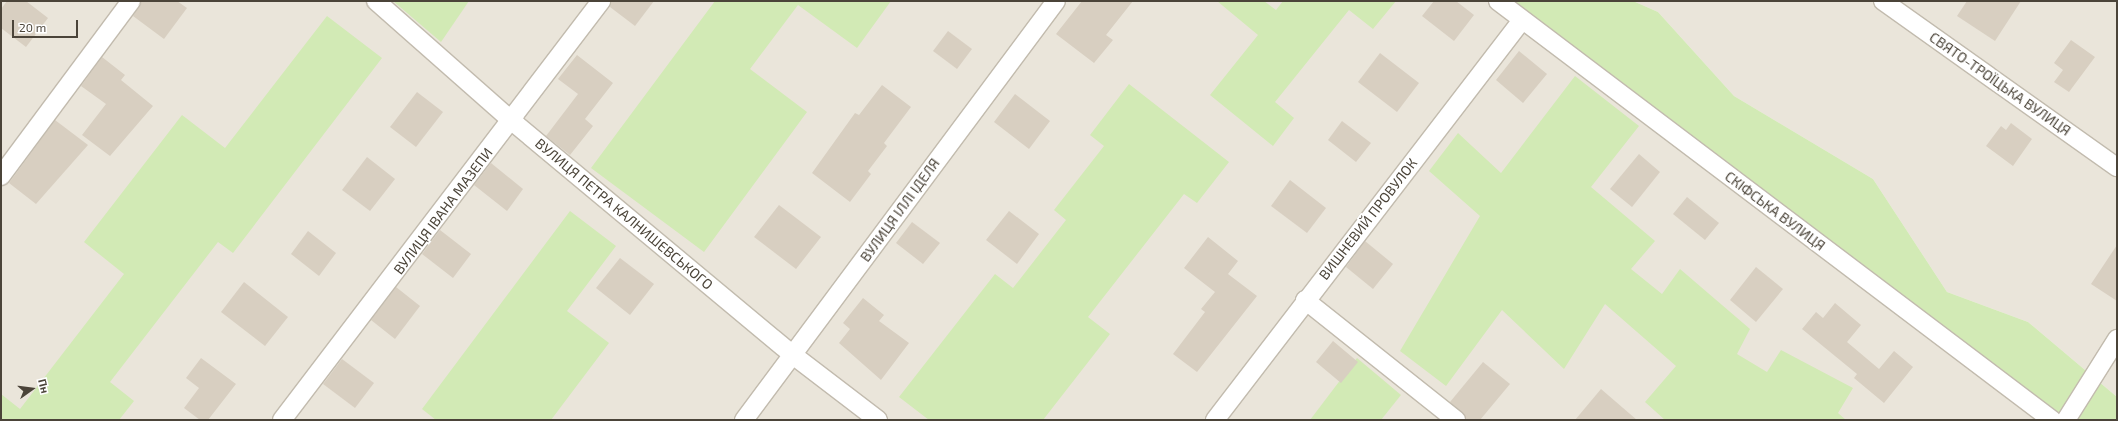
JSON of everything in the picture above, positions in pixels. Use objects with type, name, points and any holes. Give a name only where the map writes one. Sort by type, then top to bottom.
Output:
[{"type":"street","points":[[1,176],[131,1]]},
{"type":"street","name":"ВУЛИЦЯ ПЕТРА КАЛНИШЕВСЬКОГО","points":[[376,1],[512,121],[792,355],[878,420]]},
{"type":"street","name":"ВУЛИЦЯ ІВАНА МАЗЕПИ","points":[[282,420],[512,121],[601,1]]},
{"type":"street","name":"ВУЛИЦЯ ІЛЛІ ІДЕЛЯ","points":[[744,420],[1056,1]]},
{"type":"street","name":"СКІФСЬКА ВУЛИЦЯ","points":[[1498,1],[2052,420]]},
{"type":"street","name":"СВЯТО-ТРОЇЦЬКА ВУЛИЦЯ","points":[[1883,1],[2117,167]]},
{"type":"street","name":"ВИШНЕВИЙ ПРОВУЛОК","points":[[1215,420],[1305,300],[1522,20]]},
{"type":"street","points":[[1305,300],[1456,420]]},
{"type":"street","points":[[2066,420],[2117,339]]},
{"type":"shaded area","points":[[1,1],[1498,1],[2052,420],[1,420]]},
{"type":"shaded area","points":[[1633,1],[2117,1],[2117,397],[2028,322],[1947,292],[1873,179],[1734,96],[1658,12]]},
{"type":"green space","points":[[393,1],[469,1],[441,42]]},
{"type":"green space","points":[[715,1],[891,1],[857,48],[798,5],[750,69],[807,112],[704,252],[591,168]]},
{"type":"green space","points":[[1217,1],[1264,1],[1276,10],[1283,1],[1396,1],[1373,29],[1349,10],[1275,102],[1294,118],[1273,146],[1210,95],[1258,35]]},
{"type":"green space","points":[[1498,1],[1633,1],[1658,12],[1734,96],[1873,179],[1947,292],[2028,322],[2117,397],[2117,420],[2052,420]]},
{"type":"green space","points":[[327,16],[382,58],[233,253],[218,242],[110,382],[134,401],[119,420],[1,420],[1,394],[20,409],[124,274],[84,242],[182,115],[225,148]]},
{"type":"green space","points":[[1575,76],[1639,126],[1591,187],[1655,241],[1631,269],[1662,294],[1680,269],[1750,329],[1737,354],[1767,372],[1781,350],[1853,388],[1838,413],[1846,420],[1665,420],[1645,402],[1676,366],[1605,304],[1564,369],[1502,310],[1446,386],[1400,351],[1480,216],[1429,171],[1458,133],[1501,173]]},
{"type":"green space","points":[[1129,84],[1229,162],[1197,203],[1184,194],[1088,317],[1110,334],[1043,420],[929,420],[899,397],[995,274],[1013,288],[1066,220],[1054,210],[1104,146],[1090,135]]},
{"type":"green space","points":[[570,211],[616,246],[567,311],[609,343],[551,420],[436,420],[422,409]]},
{"type":"green space","points":[[1357,358],[1401,395],[1381,420],[1310,420]]},
{"type":"building","points":[[7,1],[26,1],[48,18],[26,47],[1,28],[1,9]]},
{"type":"building","points":[[141,1],[177,1],[187,8],[164,39],[133,16]]},
{"type":"building","points":[[611,1],[654,1],[635,26],[610,7]]},
{"type":"building","points":[[1082,1],[1133,1],[1106,35],[1113,40],[1094,63],[1056,34]]},
{"type":"building","points":[[1434,1],[1456,1],[1474,15],[1454,41],[1422,16]]},
{"type":"building","points":[[1967,1],[2021,1],[1995,41],[1957,16]]},
{"type":"building","points":[[948,31],[972,49],[957,69],[933,51]]},
{"type":"building","points":[[2071,40],[2095,57],[2069,92],[2054,82],[2063,70],[2054,63]]},
{"type":"building","points":[[1519,51],[1547,74],[1523,103],[1496,80]]},
{"type":"building","points":[[1380,53],[1419,83],[1397,112],[1358,82]]},
{"type":"building","points":[[577,55],[613,83],[585,119],[593,126],[570,155],[546,136],[578,94],[558,79]]},
{"type":"building","points":[[102,57],[125,75],[121,80],[153,106],[110,156],[82,135],[106,104],[81,86]]},
{"type":"building","points":[[882,85],[911,107],[884,143],[887,146],[868,171],[871,174],[850,202],[812,173],[855,113],[859,115]]},
{"type":"building","points":[[417,92],[443,112],[416,147],[390,127]]},
{"type":"building","points":[[1015,94],[1050,121],[1029,149],[994,122]]},
{"type":"building","points":[[55,120],[88,145],[36,204],[9,183]]},
{"type":"building","points":[[1342,121],[1371,143],[1356,162],[1328,140]]},
{"type":"building","points":[[2011,123],[2032,139],[2013,166],[1986,146],[2001,126],[2006,130]]},
{"type":"building","points":[[1639,154],[1660,172],[1632,207],[1610,189]]},
{"type":"building","points":[[367,157],[395,179],[370,211],[342,190]]},
{"type":"building","points":[[491,163],[523,189],[507,211],[474,185]]},
{"type":"building","points":[[1290,180],[1326,208],[1307,233],[1271,206]]},
{"type":"building","points":[[1687,197],[1719,223],[1705,240],[1673,214]]},
{"type":"building","points":[[779,205],[821,237],[796,269],[754,237]]},
{"type":"building","points":[[1009,211],[1039,234],[1017,264],[986,240]]},
{"type":"building","points":[[912,222],[940,243],[923,264],[896,243]]},
{"type":"building","points":[[440,230],[471,254],[453,278],[422,254]]},
{"type":"building","points":[[308,231],[336,253],[319,276],[291,254]]},
{"type":"building","points":[[1208,237],[1238,261],[1228,274],[1257,296],[1197,372],[1173,354],[1205,312],[1201,309],[1215,292],[1184,268]]},
{"type":"building","points":[[1365,241],[1393,264],[1373,289],[1346,267]]},
{"type":"building","points":[[2117,245],[2117,301],[2091,284]]},
{"type":"building","points":[[620,258],[654,284],[630,315],[596,288]]},
{"type":"building","points":[[1756,267],[1783,289],[1756,322],[1730,300]]},
{"type":"building","points":[[244,282],[288,317],[265,346],[221,312]]},
{"type":"building","points":[[396,287],[420,306],[395,339],[371,320]]},
{"type":"building","points":[[863,298],[884,315],[879,321],[909,343],[881,380],[839,343],[850,329],[843,323]]},
{"type":"building","points":[[1835,303],[1861,325],[1847,342],[1879,369],[1894,351],[1913,367],[1884,403],[1854,378],[1857,374],[1802,329],[1816,312],[1823,318]]},
{"type":"building","points":[[1333,341],[1358,362],[1341,383],[1316,362]]},
{"type":"building","points":[[201,358],[236,384],[208,420],[200,420],[184,408],[199,388],[186,378]]},
{"type":"building","points":[[342,359],[374,383],[355,408],[323,384]]},
{"type":"building","points":[[1483,362],[1510,384],[1480,420],[1466,420],[1450,402]]},
{"type":"building","points":[[1601,389],[1637,420],[1575,420]]}]
